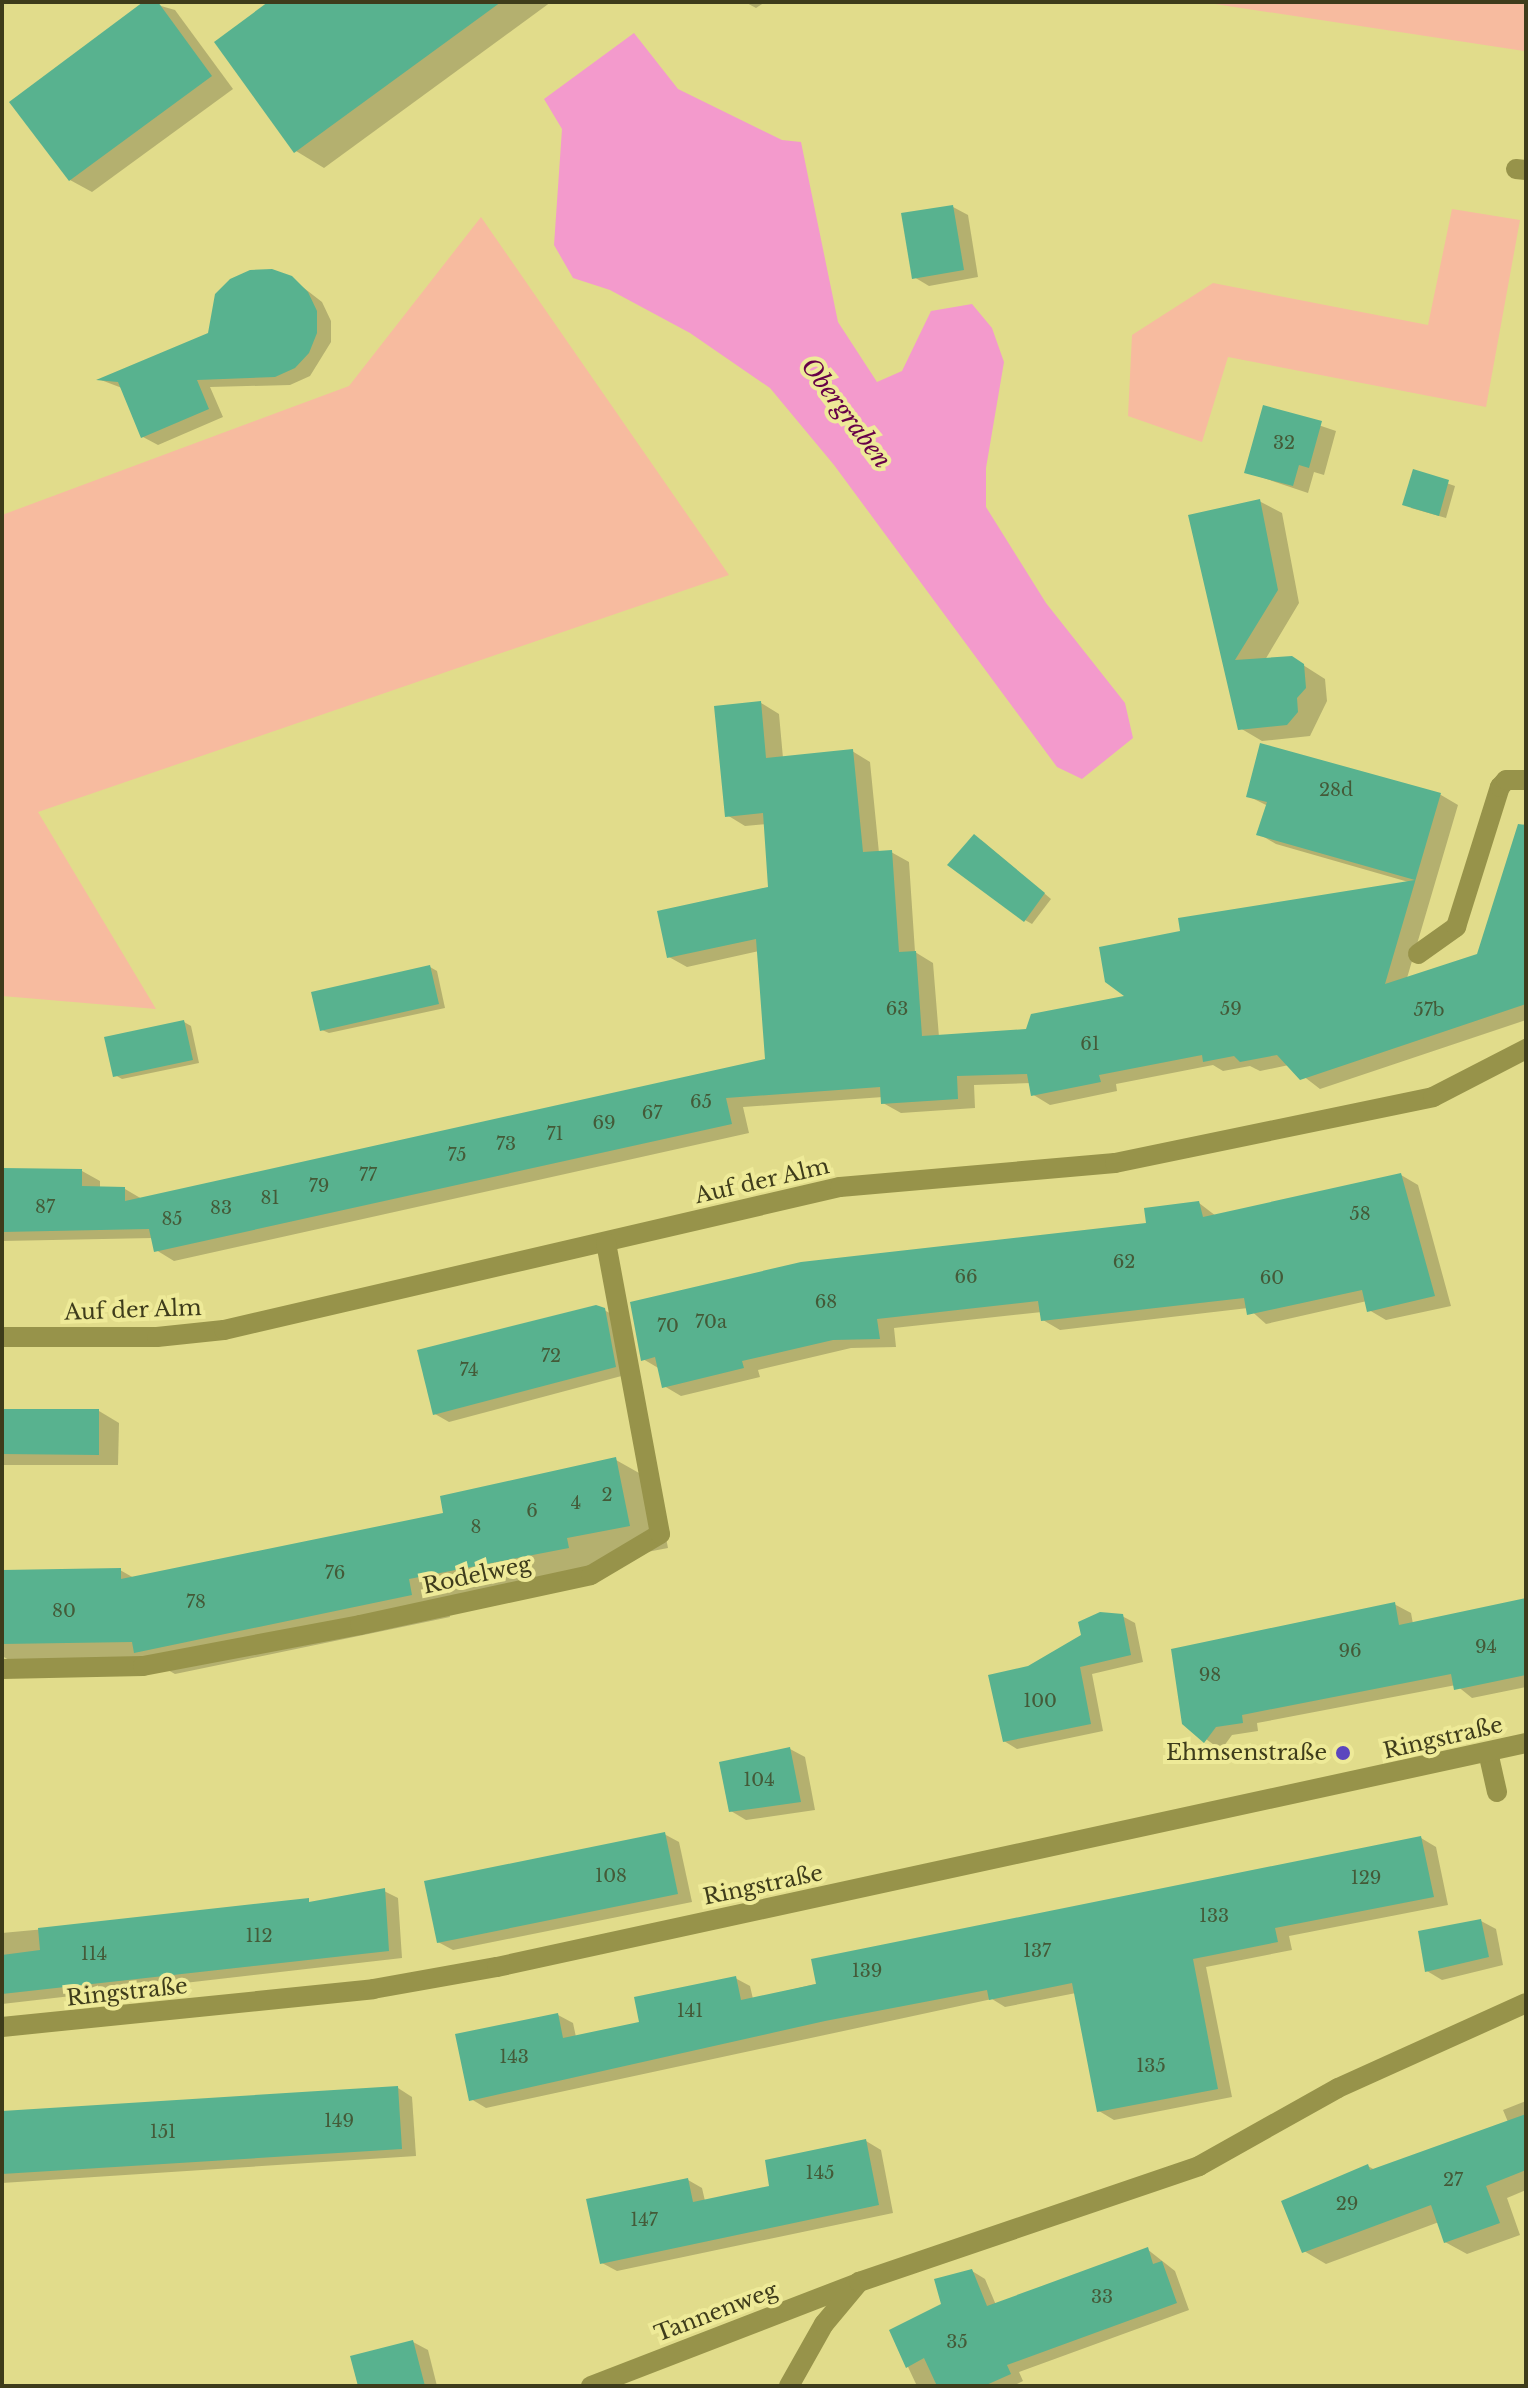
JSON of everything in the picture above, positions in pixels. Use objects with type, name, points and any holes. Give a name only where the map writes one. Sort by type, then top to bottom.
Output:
[{"type":"street","points":[[1418,954],[1456,927],[1500,787],[1506,780],[1526,780]]},
{"type":"street","name":"Auf der Alm","points":[[2,1337],[157,1337],[224,1330],[840,1187],[1115,1163],[1418,1100],[1508,1062],[1526,1049]]},
{"type":"street","name":"Rodelweg","points":[[2,1669],[143,1666],[360,1625],[591,1575],[660,1534],[606,1243]]},
{"type":"street","name":"Ringstraße","points":[[2,2027],[373,1989],[497,1967],[1526,1743]]},
{"type":"street","points":[[1488,1752],[1497,1792]]},
{"type":"street","points":[[789,2386],[824,2324],[859,2282],[1199,2166],[1338,2088],[1526,2003]]},
{"type":"street","name":"Tannenweg","points":[[591,2386],[859,2282]]},
{"type":"shaded area","points":[[1202,2],[1526,2],[1526,47],[1524,51]]},
{"type":"shaded area","points":[[1452,209],[1520,220],[1486,407],[1228,357],[1202,442],[1128,416],[1132,335],[1213,283],[1428,325]]},
{"type":"shaded area","points":[[481,217],[729,575],[38,812],[156,1009],[2,996],[2,515],[349,386]]},
{"type":"water","name":"Obergraben","points":[[634,33],[678,89],[782,140],[801,142],[838,322],[877,382],[902,371],[931,311],[972,304],[992,328],[1004,362],[986,468],[986,507],[1046,603],[1125,703],[1133,738],[1082,779],[1057,767],[834,465],[770,388],[690,333],[610,290],[573,278],[554,245],[562,129],[544,99]]},
{"type":"building","points":[[143,2],[158,2],[212,76],[69,181],[9,102]]},
{"type":"building","points":[[268,2],[501,2],[294,153],[214,42]]},
{"type":"building","points":[[953,205],[964,270],[912,279],[901,213]]},
{"type":"building","points":[[272,269],[292,276],[308,292],[317,311],[317,333],[309,353],[295,368],[275,377],[197,380],[209,409],[141,438],[118,382],[96,380],[208,333],[215,294],[230,279],[250,270]]},
{"type":"building","points":[[1263,405],[1322,421],[1309,468],[1299,465],[1293,486],[1244,473]]},
{"type":"building","points":[[1413,469],[1449,480],[1439,516],[1402,505]]},
{"type":"building","points":[[1260,499],[1278,590],[1235,660],[1292,656],[1304,664],[1306,688],[1297,698],[1298,712],[1287,725],[1238,730],[1188,515]]},
{"type":"building","points":[[761,701],[766,758],[853,749],[863,852],[892,850],[899,952],[916,951],[922,1036],[1026,1029],[1031,1014],[1124,996],[1105,982],[1099,947],[1180,931],[1178,918],[1415,880],[1256,835],[1267,802],[1246,797],[1260,743],[1441,793],[1385,984],[1477,954],[1518,824],[1526,825],[1526,1004],[1300,1080],[1277,1055],[1240,1062],[1234,1056],[1203,1062],[1202,1055],[1099,1075],[1101,1082],[1031,1096],[1027,1074],[957,1076],[958,1099],[881,1104],[880,1087],[726,1098],[732,1124],[154,1252],[149,1229],[2,1232],[2,1168],[82,1169],[82,1186],[125,1187],[125,1201],[765,1059],[756,939],[667,958],[657,911],[768,887],[763,813],[725,817],[714,706]]},
{"type":"building","points":[[974,834],[1045,893],[1024,922],[947,865]]},
{"type":"building","points":[[430,965],[439,1004],[320,1031],[311,992]]},
{"type":"building","points":[[184,1020],[193,1060],[113,1077],[104,1037]]},
{"type":"building","points":[[1401,1173],[1435,1296],[1367,1312],[1362,1290],[1247,1315],[1244,1298],[1041,1321],[1038,1301],[877,1319],[880,1339],[833,1340],[742,1361],[744,1368],[662,1388],[655,1357],[641,1361],[630,1302],[801,1262],[1146,1223],[1144,1208],[1199,1201],[1203,1217]]},
{"type":"building","points":[[596,1305],[605,1308],[616,1367],[433,1415],[417,1350]]},
{"type":"building","points":[[2,1409],[99,1409],[99,1455],[2,1454]]},
{"type":"building","points":[[616,1457],[630,1526],[567,1538],[569,1548],[409,1579],[412,1595],[134,1653],[132,1642],[2,1644],[2,1570],[121,1568],[121,1579],[443,1513],[440,1496]]},
{"type":"building","points":[[1526,1598],[1526,1675],[1454,1690],[1451,1674],[1242,1715],[1243,1723],[1216,1727],[1204,1743],[1182,1724],[1171,1649],[1395,1602],[1399,1625]]},
{"type":"building","points":[[1100,1612],[1123,1614],[1131,1655],[1080,1667],[1091,1724],[1003,1742],[988,1675],[1028,1666],[1081,1635],[1078,1622]]},
{"type":"building","points":[[790,1747],[801,1802],[729,1812],[719,1762]]},
{"type":"building","points":[[665,1832],[678,1894],[437,1943],[424,1881]]},
{"type":"building","points":[[1421,1836],[1434,1897],[1275,1928],[1278,1942],[1193,1959],[1218,2089],[1097,2112],[1072,1983],[989,2000],[987,1990],[825,2021],[469,2101],[455,2034],[558,2013],[563,2038],[639,2022],[634,1997],[736,1976],[741,2000],[816,1984],[811,1959]]},
{"type":"building","points":[[385,1888],[389,1951],[2,1994],[2,1955],[40,1950],[38,1928],[309,1898],[309,1902]]},
{"type":"building","points":[[1481,1919],[1489,1957],[1425,1972],[1418,1931]]},
{"type":"building","points":[[398,2086],[402,2149],[2,2174],[2,2111]]},
{"type":"building","points":[[1526,2114],[1526,2170],[1486,2186],[1500,2223],[1444,2243],[1431,2205],[1302,2253],[1281,2201],[1368,2164],[1370,2170]]},
{"type":"building","points":[[866,2139],[879,2205],[600,2264],[586,2199],[688,2178],[693,2202],[769,2186],[765,2160]]},
{"type":"building","points":[[1148,2247],[1153,2264],[1162,2261],[1177,2303],[1007,2365],[1011,2374],[984,2386],[937,2386],[924,2358],[906,2368],[889,2330],[941,2304],[934,2279],[972,2269],[987,2306]]},
{"type":"building","points":[[413,2340],[425,2386],[358,2386],[350,2356]]},
{"type":"place","name":"Ehmsenstraße","points":[[1343,1753]]}]
